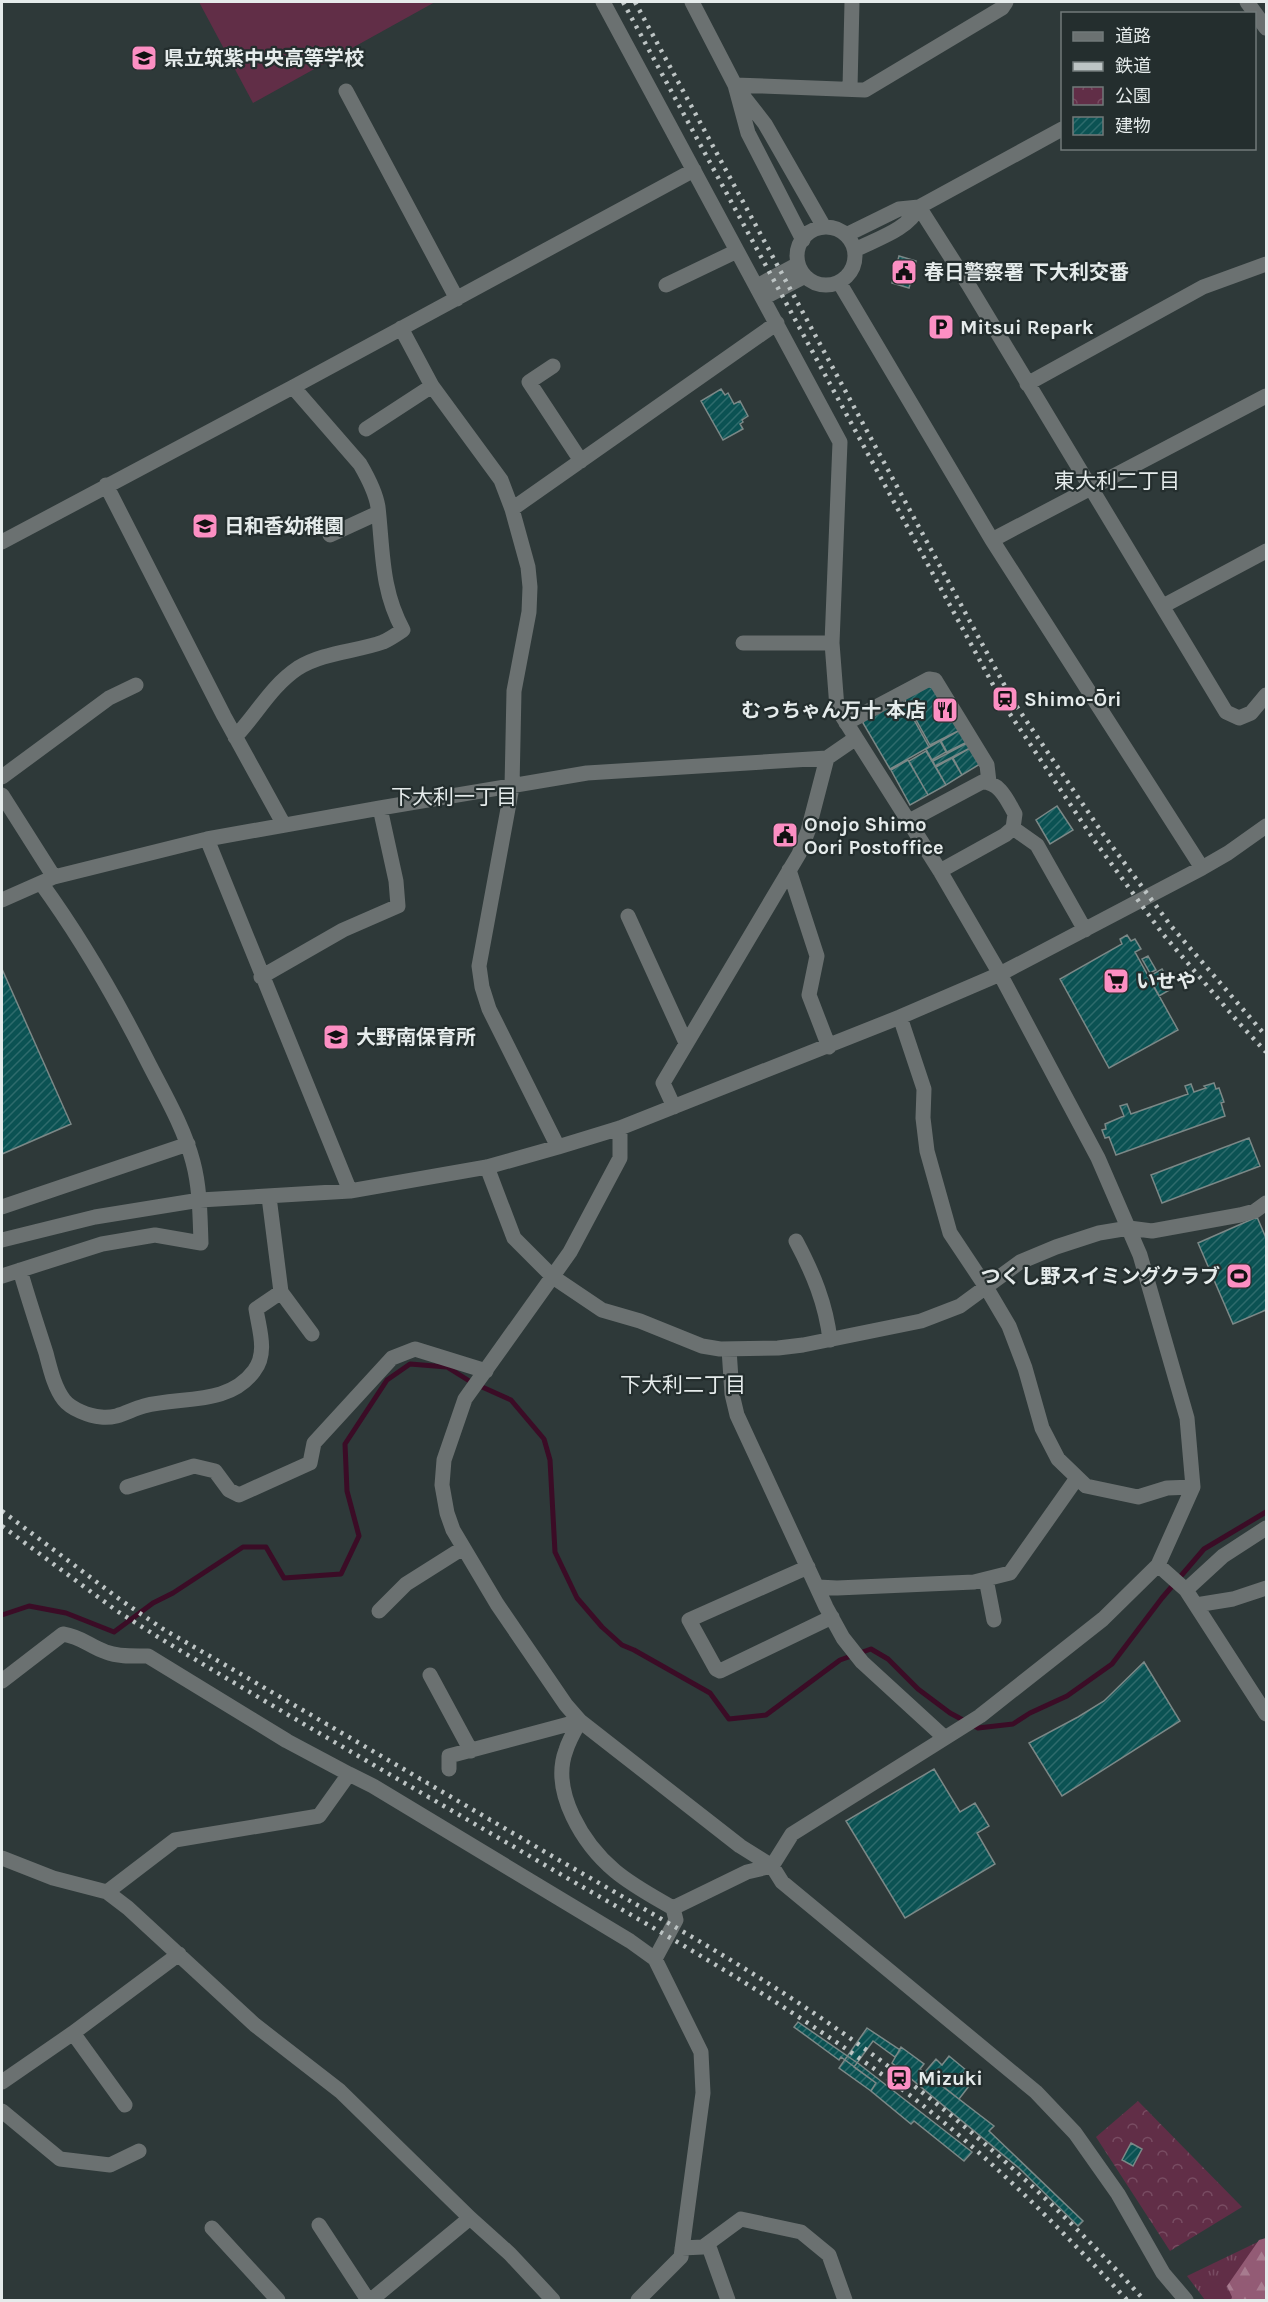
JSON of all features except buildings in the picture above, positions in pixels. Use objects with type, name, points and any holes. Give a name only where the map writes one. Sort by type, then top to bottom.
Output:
[{"type":"street","points":[[603,2],[840,442],[832,643],[837,708],[940,871],[1000,974],[1098,1158],[1140,1255],[1187,1418],[1193,1487],[1158,1565],[1103,1619],[980,1716],[792,1834],[772,1866],[747,1872],[696,1899],[673,1908]]},
{"type":"street","points":[[692,2],[735,85],[765,124],[824,227]]},
{"type":"street","points":[[850,88],[852,2]]},
{"type":"street","points":[[735,85],[865,90],[1002,8],[1006,2]]},
{"type":"street","points":[[735,85],[748,133],[803,240]]},
{"type":"street","points":[[346,91],[457,299]]},
{"type":"street","points":[[846,235],[899,209],[919,207],[1061,130]]},
{"type":"street","points":[[2,542],[694,170]]},
{"type":"street","points":[[855,250],[906,224],[919,207]]},
{"type":"street","points":[[919,207],[1226,712],[1239,718],[1246,716],[1266,695]]},
{"type":"street","points":[[824,227],[839,230],[846,235],[855,250],[855,259],[847,277],[839,282],[821,285],[802,270],[799,248],[808,233],[824,227]]},
{"type":"street","points":[[666,285],[736,251]]},
{"type":"street","points":[[1028,384],[1203,287],[1266,264]]},
{"type":"street","points":[[760,292],[802,270]]},
{"type":"street","points":[[839,282],[992,540],[1202,868]]},
{"type":"street","points":[[512,509],[777,323]]},
{"type":"street","points":[[401,328],[432,386],[501,480],[512,509],[528,567],[529,612],[514,691],[512,787],[479,966],[482,987],[489,1009],[558,1148]]},
{"type":"street","points":[[553,366],[529,382],[581,461]]},
{"type":"street","points":[[366,429],[432,386]]},
{"type":"street","points":[[235,737],[252,720],[275,686],[299,668],[320,658],[383,642],[403,630],[394,613],[385,582],[378,506],[360,464],[293,387]]},
{"type":"street","points":[[992,540],[1266,396]]},
{"type":"street","points":[[106,485],[235,737],[284,825]]},
{"type":"street","points":[[330,535],[378,513]]},
{"type":"street","points":[[1163,606],[1266,551]]},
{"type":"street","points":[[743,643],[832,643]]},
{"type":"street","points":[[846,723],[929,679],[935,680],[987,765],[989,782]]},
{"type":"street","points":[[2,777],[110,699],[136,685]]},
{"type":"street","points":[[2,900],[47,880],[207,839],[380,807],[587,773],[827,759],[856,738]]},
{"type":"street","points":[[674,1107],[663,1083],[789,870],[808,831],[827,759]]},
{"type":"street","points":[[909,821],[973,785],[989,782],[998,788],[1015,814],[1013,828],[1005,835],[940,871]]},
{"type":"street","points":[[2,795],[132,1030],[188,1144],[200,1200],[201,1243],[155,1235],[102,1244],[2,1276]]},
{"type":"street","points":[[261,977],[344,930],[398,906],[396,881],[380,807]]},
{"type":"street","points":[[2,1240],[95,1217],[200,1200],[350,1191],[487,1167],[620,1128],[829,1047],[1000,974],[1228,854],[1266,826]]},
{"type":"street","points":[[1013,828],[1037,845],[1085,930]]},
{"type":"street","points":[[207,839],[261,977],[350,1191]]},
{"type":"street","points":[[789,870],[817,956],[809,995],[829,1047]]},
{"type":"street","points":[[628,916],[686,1043]]},
{"type":"street","points":[[900,1017],[924,1089],[923,1118],[927,1151],[951,1233],[1009,1326],[1025,1368],[1042,1428],[1058,1459],[1086,1486],[1138,1497],[1167,1488],[1193,1487]]},
{"type":"street","points":[[620,1128],[620,1158],[570,1252],[465,1399],[444,1460],[442,1485],[453,1530],[497,1604],[566,1705],[580,1721],[740,1846],[772,1866],[782,1882],[1036,2092],[1075,2133],[1118,2194],[1163,2273],[1186,2301]]},
{"type":"street","points":[[2,1207],[188,1144]]},
{"type":"street","points":[[487,1167],[514,1238],[553,1277],[602,1310],[640,1321],[702,1346],[729,1349],[778,1348],[921,1321],[960,1306],[1020,1262],[1056,1247],[1099,1233],[1129,1228],[1152,1231],[1240,1215],[1255,1211],[1266,1203]]},
{"type":"street","points":[[268,1197],[281,1292],[312,1334]]},
{"type":"street","points":[[796,1241],[813,1273],[820,1293],[828,1320],[830,1340]]},
{"type":"street","points":[[20,1270],[53,1377],[64,1400],[82,1412],[101,1417],[124,1415],[143,1406],[221,1395],[243,1382],[255,1371],[261,1359],[262,1349],[256,1309],[281,1292]]},
{"type":"street","points":[[127,1487],[194,1466],[215,1471],[229,1490],[239,1495],[310,1464],[314,1443],[392,1358],[416,1349],[486,1371]]},
{"type":"street","points":[[729,1349],[732,1394],[737,1415],[843,1638],[862,1662],[948,1735]]},
{"type":"street","points":[[818,1587],[974,1582],[1010,1573],[1077,1478]]},
{"type":"street","points":[[1186,1590],[1223,1556],[1266,1528]]},
{"type":"street","points":[[379,1611],[406,1584],[463,1548]]},
{"type":"street","points":[[1158,1565],[1186,1590],[1266,1714]]},
{"type":"street","points":[[808,1567],[689,1620],[716,1669],[720,1671],[832,1617]]},
{"type":"street","points":[[986,1579],[994,1620]]},
{"type":"street","points":[[1196,1605],[1233,1599],[1266,1588]]},
{"type":"street","points":[[2,1681],[63,1634],[77,1636],[108,1653],[122,1656],[148,1656],[287,1741],[373,1786],[609,1928],[655,1959],[701,2052],[703,2093],[681,2257],[638,2301]]},
{"type":"street","points":[[430,1675],[471,1751]]},
{"type":"street","points":[[449,1769],[449,1756],[580,1721]]},
{"type":"street","points":[[580,1721],[565,1751],[564,1790],[578,1825],[599,1856],[614,1870],[673,1908],[676,1920],[655,1959]]},
{"type":"street","points":[[107,1892],[176,1840],[319,1816],[349,1774]]},
{"type":"street","points":[[2,1858],[53,1878],[107,1892],[179,1954],[255,2025],[339,2091],[510,2254],[553,2301]]},
{"type":"street","points":[[2,2082],[73,2033],[179,1954]]},
{"type":"street","points":[[73,2033],[125,2105]]},
{"type":"street","points":[[2,2111],[60,2160],[110,2165],[139,2151]]},
{"type":"street","points":[[319,2225],[370,2301],[470,2218]]},
{"type":"street","points":[[682,2248],[703,2247],[741,2219],[801,2232],[829,2255],[845,2301]]},
{"type":"street","points":[[212,2228],[272,2298]]},
{"type":"street","points":[[708,2244],[728,2301]]},
{"type":"green space","points":[[199,2],[435,2],[253,103]]},
{"type":"green space","points":[[1138,2101],[1242,2207],[1170,2251],[1096,2137]]},
{"type":"green space","points":[[1266,2238],[1266,2300],[1205,2300],[1187,2276]]},
{"type":"green space","points":[[1266,2238],[1266,2300],[1231,2300],[1227,2286],[1259,2240]]},
{"type":"waterway","points":[[2,1615],[29,1606],[66,1613],[114,1632],[153,1603],[173,1593],[243,1547],[266,1547],[284,1578],[341,1574],[359,1536],[347,1491],[345,1444],[387,1380],[410,1364],[447,1367],[471,1382],[511,1400],[544,1439],[550,1460],[555,1552],[577,1598],[602,1627],[622,1645],[710,1693],[729,1719],[766,1715],[840,1660],[871,1649],[888,1659],[918,1689],[950,1713],[978,1728],[1013,1724],[1030,1713],[1067,1696],[1112,1664],[1162,1598],[1204,1549],[1266,1512]]},
{"type":"railway","points":[[623,2],[1004,705],[1094,840],[1162,933],[1266,1052]]},
{"type":"railway","points":[[635,2],[1013,701],[1103,834],[1171,926],[1266,1036]]},
{"type":"railway","points":[[2,1511],[163,1629],[705,1945],[818,2016],[932,2100],[1006,2163],[1077,2229],[1144,2300]]},
{"type":"railway","points":[[2,1526],[117,1611],[158,1637],[696,1953],[822,2032],[903,2090],[963,2138],[1047,2217],[1127,2300]]},
{"type":"place","name":"県立筑紫中央高等学校","points":[[144,58]]},
{"type":"place","name":"春日警察署 下大利交番","points":[[904,272]]},
{"type":"place","name":"Mitsui Repark","points":[[941,327]]},
{"type":"place","name":"日和香幼稚園","points":[[205,526]]},
{"type":"place","name":"Shimo-Ōri","points":[[1005,699]]},
{"type":"place","name":"むっちゃん万十 本店","points":[[945,710]]},
{"type":"place","name":"Onojo Shimo Oori Postoffice","points":[[785,835]]},
{"type":"place","name":"いせや","points":[[1116,981]]},
{"type":"place","name":"大野南保育所","points":[[336,1037]]},
{"type":"place","name":"つくし野スイミングクラブ","points":[[1239,1276]]},
{"type":"place","name":"Mizuki","points":[[899,2078]]},
{"type":"district","name":"東大利二丁目","points":[[1117,481]]},
{"type":"district","name":"下大利一丁目","points":[[454,797]]},
{"type":"district","name":"下大利二丁目","points":[[683,1385]]}]
